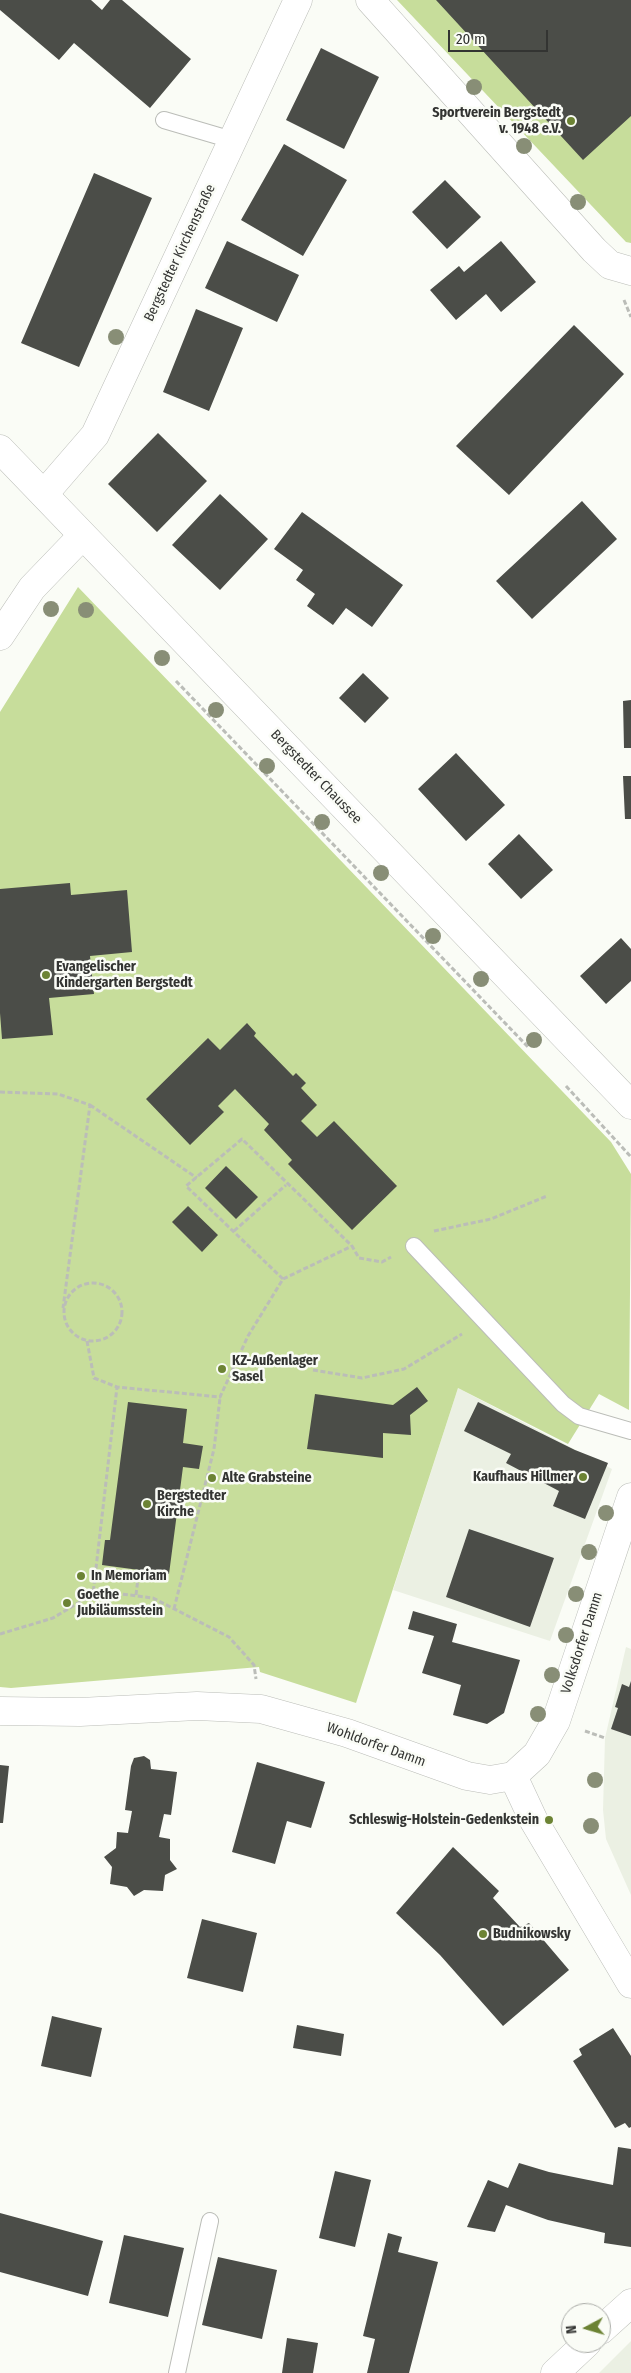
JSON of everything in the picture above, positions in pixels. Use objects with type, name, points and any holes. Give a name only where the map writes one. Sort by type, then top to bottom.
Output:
[{"type":"street","name":"Bergstedter Kirchenstraße","points":[[44,494],[95,435],[298,0]]},
{"type":"street","points":[[370,0],[594,250],[610,265],[631,272]]},
{"type":"street","name":"Bergstedter Chaussee","points":[[0,449],[629,1101]]},
{"type":"street","points":[[0,636],[32,588],[82,536]]},
{"type":"street","name":"Volksdorfer Damm","points":[[512,1776],[537,1754],[556,1721],[631,1497]]},
{"type":"street","name":"Wohldorfer Damm","points":[[0,1711],[80,1712],[197,1706],[261,1709],[346,1733],[467,1776],[490,1780],[512,1776]]},
{"type":"street","points":[[512,1776],[534,1821],[631,1984]]},
{"type":"street","points":[[611,2321],[631,2303]]},
{"type":"street","points":[[555,2373],[576,2353]]},
{"type":"lane","points":[[164,120],[232,140]]},
{"type":"lane","points":[[414,1246],[563,1404],[578,1416],[631,1431]]},
{"type":"lane","points":[[177,2373],[210,2221]]},
{"type":"path","points":[[0,1092],[58,1094],[90,1105],[197,1178]]},
{"type":"path","points":[[63,1308],[67,1296],[78,1286],[99,1282],[112,1289],[119,1297],[122,1312],[115,1333],[105,1339],[87,1341],[73,1334],[65,1324],[63,1308],[90,1105]]},
{"type":"path","points":[[283,1279],[186,1186],[242,1139],[286,1184],[352,1246],[360,1258],[382,1262],[414,1246],[430,1232],[491,1219],[547,1196]]},
{"type":"path","points":[[234,1231],[286,1184]]},
{"type":"path","points":[[174,1609],[214,1449],[220,1397],[248,1336],[283,1279],[352,1246]]},
{"type":"path","points":[[313,1370],[362,1378],[404,1369],[464,1333],[495,1333]]},
{"type":"path","points":[[87,1341],[94,1378],[117,1387],[220,1397]]},
{"type":"path","points":[[93,1594],[117,1387]]},
{"type":"path","points":[[136,1595],[139,1570]]},
{"type":"path","points":[[0,1634],[54,1618],[93,1594],[136,1595],[154,1598],[229,1637],[254,1665]]},
{"type":"shaded area","points":[[458,1388],[612,1469],[550,1641],[393,1590]]},
{"type":"shaded area","points":[[626,1647],[631,1649],[631,1895],[606,1839],[603,1810],[605,1738]]},
{"type":"shaded area","points":[[631,2341],[631,2373],[599,2373]]},
{"type":"green space","name":"Sportverein Bergstedt v. 1948 e.V.","points":[[397,0],[631,0],[631,243],[626,242]]},
{"type":"green space","points":[[78,587],[611,1142],[631,1174],[629,1410],[599,1394],[568,1444],[458,1388],[356,1703],[260,1672],[259,1667],[11,1688],[0,1687],[0,712]]},
{"type":"building","points":[[0,0],[91,0],[102,10],[110,0],[122,0],[191,59],[150,108],[74,43],[59,60],[0,10]]},
{"type":"building","name":"Sportverein Bergstedt v. 1948 e.V.","points":[[436,0],[631,0],[631,116],[583,160]]},
{"type":"building","points":[[321,48],[379,77],[344,149],[286,120]]},
{"type":"building","points":[[284,144],[347,180],[303,256],[241,220]]},
{"type":"building","points":[[94,173],[152,198],[79,367],[21,343]]},
{"type":"building","points":[[445,180],[481,217],[447,249],[412,212]]},
{"type":"building","points":[[227,241],[299,275],[277,322],[205,288]]},
{"type":"building","points":[[501,241],[536,282],[501,312],[486,294],[456,320],[430,290],[459,266],[464,272]]},
{"type":"building","points":[[196,309],[243,328],[209,411],[163,392]]},
{"type":"building","points":[[574,325],[624,374],[509,495],[456,446]]},
{"type":"building","points":[[158,433],[207,481],[157,532],[108,484]]},
{"type":"building","points":[[220,494],[268,539],[220,590],[172,545]]},
{"type":"building","points":[[582,501],[617,539],[532,619],[496,581]]},
{"type":"building","points":[[302,512],[403,585],[372,627],[346,608],[333,625],[307,606],[315,594],[296,580],[303,570],[274,549]]},
{"type":"building","points":[[363,673],[389,698],[365,723],[339,698]]},
{"type":"building","points":[[631,700],[631,748],[624,748],[623,701]]},
{"type":"building","points":[[456,753],[505,805],[466,841],[418,789]]},
{"type":"building","points":[[623,776],[631,776],[631,819],[625,819]]},
{"type":"building","points":[[519,834],[553,870],[521,899],[488,864]]},
{"type":"building","name":"Evangelischer Kindergarten Bergstedt","points":[[70,883],[71,895],[127,890],[132,952],[90,956],[94,994],[49,998],[53,1035],[2,1039],[0,1013],[0,889]]},
{"type":"building","points":[[621,938],[631,949],[631,981],[606,1004],[580,976]]},
{"type":"building","points":[[247,1023],[256,1033],[254,1036],[293,1076],[296,1073],[306,1083],[301,1088],[317,1105],[301,1121],[317,1137],[334,1121],[397,1186],[352,1230],[288,1164],[292,1160],[264,1130],[269,1124],[235,1089],[218,1106],[224,1112],[190,1145],[146,1099],[208,1038],[220,1050]]},
{"type":"building","points":[[226,1166],[258,1197],[236,1219],[205,1188]]},
{"type":"building","points":[[188,1206],[218,1235],[202,1252],[172,1222]]},
{"type":"building","points":[[417,1387],[428,1401],[410,1415],[411,1435],[383,1433],[383,1458],[307,1449],[315,1394],[393,1405]]},
{"type":"building","name":"Bergstedter Kirche","points":[[128,1402],[187,1409],[183,1443],[203,1446],[199,1469],[183,1467],[169,1574],[102,1565],[105,1540],[110,1540]]},
{"type":"building","points":[[478,1402],[575,1450],[608,1463],[585,1519],[553,1506],[559,1491],[506,1463],[511,1454],[464,1431]]},
{"type":"building","points":[[469,1529],[554,1558],[530,1627],[446,1597]]},
{"type":"building","points":[[413,1611],[457,1624],[452,1642],[520,1660],[504,1713],[487,1724],[453,1715],[461,1685],[422,1673],[434,1636],[408,1629]]},
{"type":"building","points":[[631,1681],[631,1736],[611,1729],[618,1708],[615,1707],[622,1684],[629,1687]]},
{"type":"building","points":[[144,1756],[150,1760],[151,1769],[177,1772],[171,1815],[164,1814],[159,1837],[170,1839],[170,1860],[177,1869],[165,1875],[163,1891],[144,1890],[134,1896],[127,1887],[110,1884],[112,1867],[104,1857],[116,1848],[117,1832],[128,1833],[132,1811],[125,1810],[131,1766],[134,1758]]},
{"type":"building","points":[[257,1762],[325,1782],[311,1828],[287,1821],[275,1864],[232,1852]]},
{"type":"building","points":[[0,1765],[9,1766],[3,1823],[0,1823]]},
{"type":"building","points":[[453,1847],[499,1891],[493,1898],[520,1927],[529,1923],[569,1970],[503,2026],[440,1955],[396,1913]]},
{"type":"building","points":[[202,1919],[257,1933],[243,1992],[187,1978]]},
{"type":"building","points":[[52,2016],[102,2028],[91,2077],[41,2066]]},
{"type":"building","points":[[297,2025],[344,2034],[341,2056],[293,2048]]},
{"type":"building","points":[[613,2028],[631,2056],[631,2127],[629,2128],[625,2123],[615,2128],[573,2061],[582,2055],[579,2049]]},
{"type":"building","points":[[618,2147],[631,2149],[631,2247],[604,2243],[605,2233],[548,2220],[506,2205],[495,2232],[467,2227],[488,2180],[508,2188],[519,2163],[549,2172],[613,2185]]},
{"type":"building","points":[[335,2171],[371,2180],[355,2247],[319,2238]]},
{"type":"building","points":[[0,2213],[103,2241],[88,2296],[0,2272]]},
{"type":"building","points":[[388,2233],[402,2237],[398,2252],[438,2262],[409,2373],[367,2373],[375,2339],[363,2336]]},
{"type":"building","points":[[124,2235],[184,2248],[168,2317],[109,2303]]},
{"type":"building","points":[[218,2257],[277,2270],[262,2339],[202,2325]]},
{"type":"building","points":[[287,2338],[318,2343],[313,2373],[282,2373]]},
{"type":"place","name":"Sportverein Bergstedt v. 1948 e.V.","points":[[571,121]]},
{"type":"place","name":"Evangelischer Kindergarten Bergstedt","points":[[46,975]]},
{"type":"place","name":"KZ-Außenlager Sasel","points":[[222,1369]]},
{"type":"place","name":"Kaufhaus Hillmer","points":[[583,1477]]},
{"type":"place","name":"Alte Grabsteine","points":[[212,1478]]},
{"type":"place","name":"Bergstedter Kirche","points":[[147,1504]]},
{"type":"place","name":"In Memoriam","points":[[81,1576]]},
{"type":"place","name":"Goethe Jubiläumsstein","points":[[67,1603]]},
{"type":"place","name":"Schleswig-Holstein-Gedenkstein","points":[[549,1820]]},
{"type":"place","name":"Budnikowsky","points":[[483,1934]]}]
